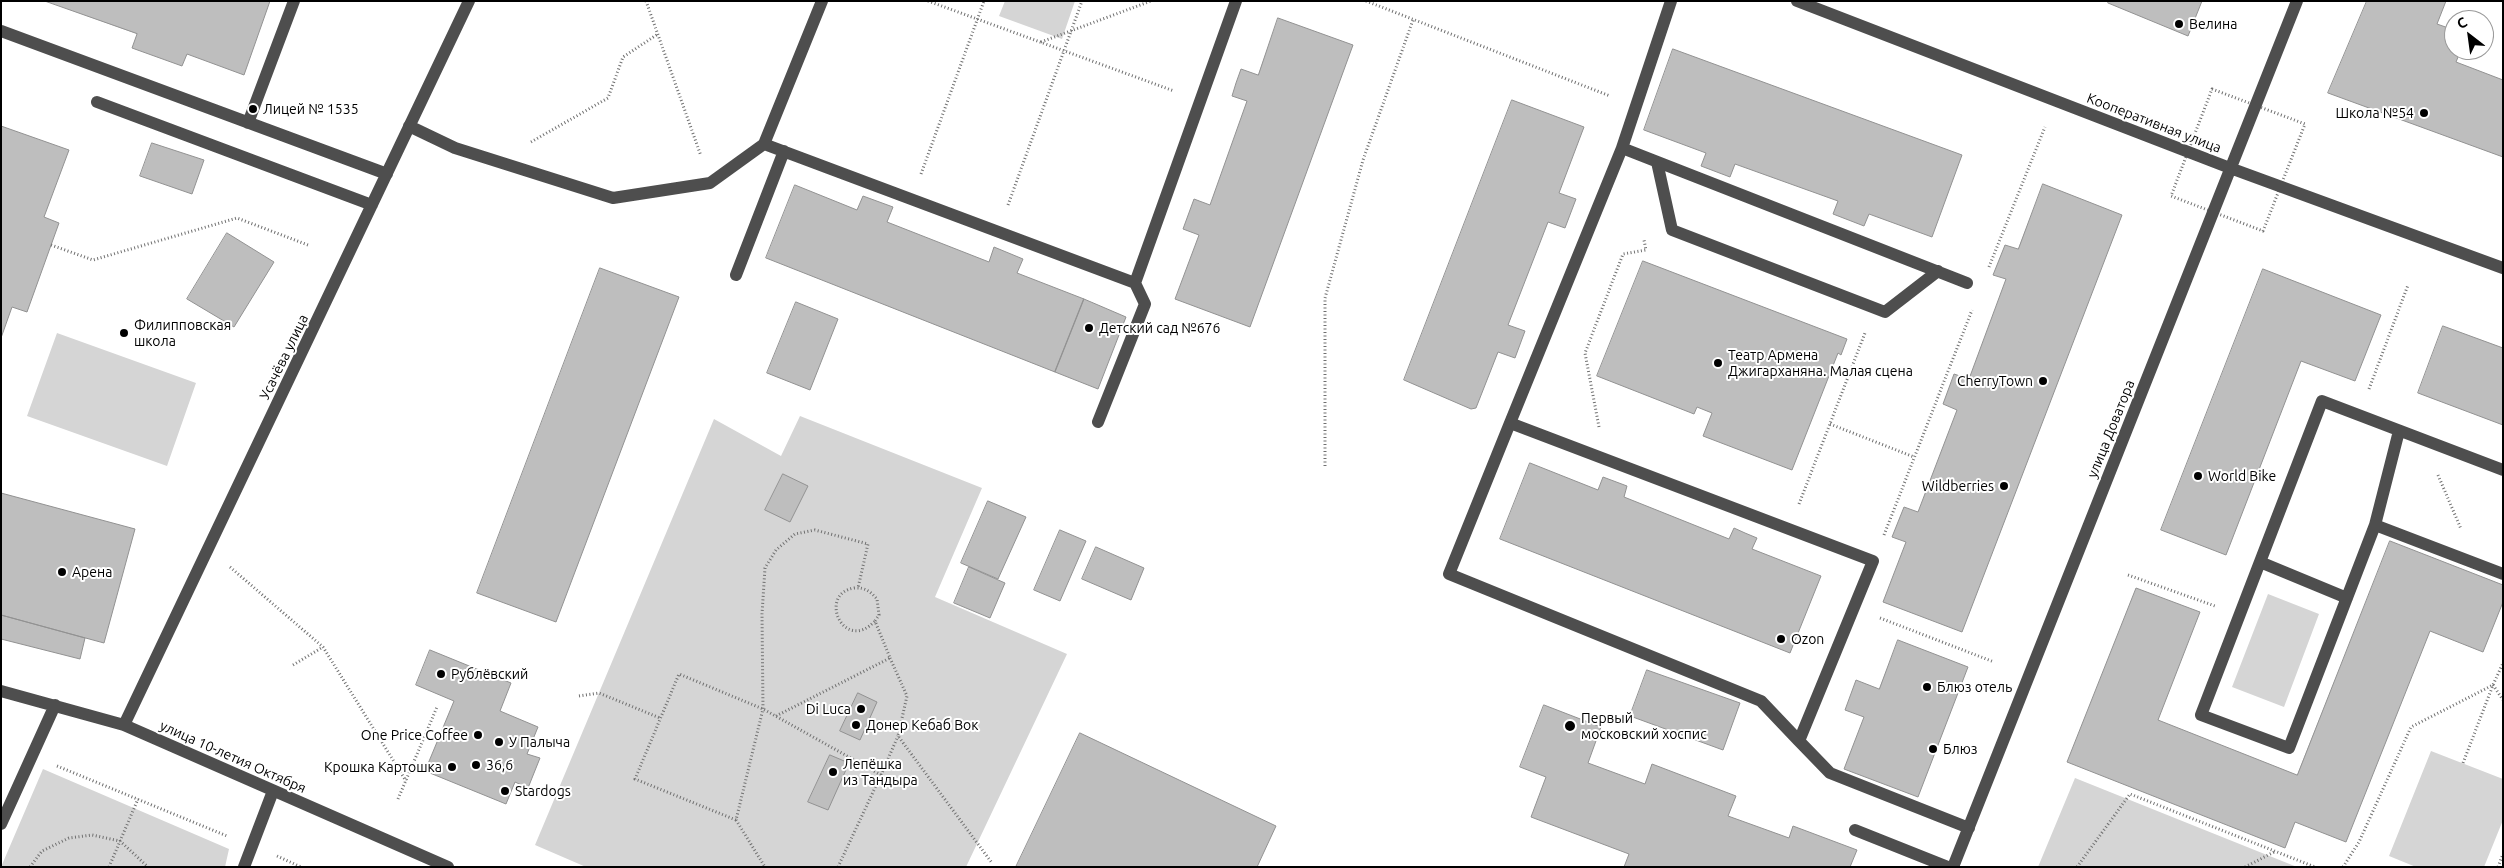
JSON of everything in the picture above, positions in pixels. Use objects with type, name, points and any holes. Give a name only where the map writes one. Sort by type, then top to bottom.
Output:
[{"type":"street","points":[[248,123],[294,1]]},
{"type":"street","name":"Усачёва улица","points":[[124,725],[468,1]]},
{"type":"street","points":[[410,126],[455,148],[613,198],[710,183],[764,144],[822,1]]},
{"type":"street","points":[[1135,283],[1236,1]]},
{"type":"street","points":[[1671,1],[1622,148],[1449,574],[1761,701],[1830,774],[1969,828]]},
{"type":"street","name":"Кооперативная улица","points":[[1797,1],[2230,168],[2503,268]]},
{"type":"street","name":"улица Доватора","points":[[1953,867],[2297,1]]},
{"type":"street","points":[[1,31],[387,174]]},
{"type":"street","points":[[96,102],[372,205]]},
{"type":"street","points":[[764,144],[1135,283],[1145,304],[1098,422]]},
{"type":"street","points":[[1622,148],[1967,283]]},
{"type":"street","points":[[736,275],[784,151]]},
{"type":"street","points":[[1657,162],[1672,230],[1874,309],[1884,312],[1938,271]]},
{"type":"street","points":[[2399,431],[2375,525],[2289,748],[2201,715],[2322,401],[2503,470]]},
{"type":"street","points":[[1510,423],[1605,457],[1873,561],[1799,741]]},
{"type":"street","points":[[2375,525],[2503,574]]},
{"type":"street","points":[[2260,562],[2347,598]]},
{"type":"street","name":"улица 10-летия Октября","points":[[1,691],[124,725],[448,867]]},
{"type":"street","points":[[1,824],[54,705]]},
{"type":"street","points":[[244,867],[273,791]]},
{"type":"street","points":[[1855,830],[1948,867]]},
{"type":"path","points":[[646,1],[710,183]]},
{"type":"path","points":[[928,1],[1200,100]]},
{"type":"path","points":[[912,200],[984,1]]},
{"type":"path","points":[[998,232],[1082,1]]},
{"type":"path","points":[[1041,42],[1151,1]]},
{"type":"path","points":[[1366,1],[1636,106]]},
{"type":"path","points":[[1325,466],[1325,298],[1364,160],[1413,20]]},
{"type":"path","points":[[497,161],[608,98],[623,57],[658,34]]},
{"type":"path","points":[[1988,271],[2055,100]]},
{"type":"path","points":[[2281,187],[2305,124]]},
{"type":"path","points":[[51,245],[93,260],[237,218],[308,245]]},
{"type":"path","points":[[1605,457],[1585,353],[1624,254],[1646,250],[1642,232]]},
{"type":"path","points":[[2360,416],[2408,285]]},
{"type":"path","points":[[1873,561],[1974,306]]},
{"type":"path","points":[[1789,528],[1874,309]]},
{"type":"path","points":[[1830,424],[1914,457]]},
{"type":"path","points":[[2423,440],[2476,564]]},
{"type":"path","points":[[736,820],[763,709],[762,605],[765,568],[776,550],[795,534],[815,530],[868,544],[858,588]]},
{"type":"path","points":[[229,566],[323,647],[406,781]]},
{"type":"path","points":[[2128,575],[2240,614]]},
{"type":"path","points":[[858,588],[872,593],[877,599],[879,615],[875,621],[864,630],[851,630],[840,622],[837,616],[837,602],[840,596],[845,591],[858,588]]},
{"type":"path","points":[[1854,608],[1994,662]]},
{"type":"path","points":[[838,867],[898,736],[907,696],[875,621]]},
{"type":"path","points":[[293,665],[323,647]]},
{"type":"path","points":[[776,716],[890,658]]},
{"type":"path","points":[[2463,763],[2503,663]]},
{"type":"path","points":[[764,867],[736,820],[635,779],[679,674],[763,709],[881,775]]},
{"type":"path","points":[[2493,685],[2503,700]]},
{"type":"path","points":[[2343,867],[2359,842],[2411,727],[2493,685]]},
{"type":"path","points":[[579,696],[599,693],[660,718]]},
{"type":"path","points":[[398,799],[437,707]]},
{"type":"path","points":[[898,736],[992,863]]},
{"type":"path","points":[[32,756],[301,867]]},
{"type":"path","points":[[2078,867],[2130,794],[2315,867]]},
{"type":"path","points":[[109,867],[138,799]]},
{"type":"path","points":[[30,867],[42,851],[70,838],[92,835],[120,841],[148,867]]},
{"type":"path","points":[[2246,867],[2276,852]]},
{"type":"path","points":[[2498,867],[2503,854]]},
{"type":"shaded area","points":[[1005,1],[1075,1],[1062,39],[999,16]]},
{"type":"shaded area","points":[[57,333],[196,383],[167,466],[27,416]]},
{"type":"shaded area","points":[[800,416],[982,488],[935,597],[1067,654],[966,867],[586,867],[535,845],[714,419],[781,456]]},
{"type":"shaded area","points":[[2268,594],[2319,614],[2284,707],[2232,687]]},
{"type":"shaded area","points":[[2431,751],[2503,779],[2503,820],[2484,867],[2416,867],[2389,856]]},
{"type":"shaded area","points":[[43,769],[229,849],[225,867],[1,867]]},
{"type":"shaded area","points":[[2075,778],[2297,867],[2038,867]]},
{"type":"building","points":[[45,1],[270,1],[244,75],[187,54],[182,66],[132,48],[137,34]]},
{"type":"building","points":[[2109,1],[2202,1],[2188,36],[2108,3]]},
{"type":"building","name":"Школа №54","points":[[2367,1],[2446,1],[2437,24],[2444,26],[2444,60],[2457,60],[2456,62],[2503,80],[2503,157],[2328,93]]},
{"type":"building","points":[[1278,18],[1353,45],[1250,327],[1175,299],[1199,235],[1183,229],[1194,199],[1210,205],[1247,101],[1232,96],[1241,69],[1258,75]]},
{"type":"building","points":[[1673,49],[1962,155],[1932,237],[1869,214],[1864,226],[1833,214],[1838,201],[1735,164],[1730,177],[1701,166],[1706,153],[1644,130]]},
{"type":"building","points":[[1512,100],[1584,127],[1559,193],[1576,199],[1565,228],[1548,222],[1508,325],[1525,331],[1515,358],[1498,352],[1476,408],[1471,409],[1404,380]]},
{"type":"building","points":[[1,126],[69,150],[44,217],[59,223],[27,312],[12,307],[1,338]]},
{"type":"building","points":[[152,143],[204,160],[192,194],[140,176]]},
{"type":"building","points":[[2043,184],[2122,215],[1962,632],[1883,602],[1906,542],[1892,537],[1904,507],[1918,512],[1957,410],[1943,404],[1954,374],[1969,379],[2006,279],[1993,275],[2005,245],[2018,249]]},
{"type":"building","points":[[795,185],[857,210],[863,196],[893,207],[887,222],[989,262],[994,247],[1023,259],[1017,273],[1084,299],[1055,372],[766,258]]},
{"type":"building","points":[[227,233],[274,262],[234,327],[187,299]]},
{"type":"building","name":"Театр Армена Джигарханяна. Малая сцена","points":[[1643,261],[1847,339],[1841,355],[1838,353],[1792,470],[1703,436],[1712,413],[1697,407],[1694,414],[1597,376]]},
{"type":"building","points":[[600,268],[679,297],[556,622],[477,593]]},
{"type":"building","points":[[2263,269],[2381,315],[2355,381],[2301,361],[2226,555],[2161,530]]},
{"type":"building","points":[[1084,299],[1126,317],[1098,389],[1055,372]]},
{"type":"building","points":[[796,302],[838,319],[810,390],[767,373]]},
{"type":"building","points":[[2443,326],[2503,348],[2503,425],[2418,393]]},
{"type":"building","points":[[1530,463],[1598,490],[1603,477],[1627,486],[1624,497],[1729,539],[1734,528],[1757,538],[1752,549],[1821,576],[1790,653],[1500,539]]},
{"type":"building","points":[[783,474],[808,486],[790,522],[765,510]]},
{"type":"building","name":"Арена","points":[[1,493],[135,529],[104,643],[1,615]]},
{"type":"building","points":[[988,501],[1026,517],[998,579],[961,563]]},
{"type":"building","points":[[1060,530],[1086,541],[1060,601],[1034,590]]},
{"type":"building","points":[[2390,541],[2503,585],[2503,602],[2483,652],[2430,631],[2346,842],[2295,822],[2285,848],[2067,762],[2136,588],[2200,612],[2158,720],[2297,775]]},
{"type":"building","points":[[1096,547],[1144,568],[1131,600],[1082,579]]},
{"type":"building","points":[[969,567],[1005,583],[990,618],[954,603]]},
{"type":"building","points":[[1,615],[85,638],[80,659],[1,639]]},
{"type":"building","points":[[1898,640],[1968,667],[1918,797],[1844,769],[1864,717],[1845,710],[1856,680],[1879,689]]},
{"type":"building","points":[[430,650],[511,683],[500,711],[538,727],[527,754],[540,758],[528,788],[515,782],[506,804],[425,771],[454,701],[416,685]]},
{"type":"building","points":[[1647,670],[1740,703],[1723,750],[1630,716]]},
{"type":"building","points":[[858,693],[877,702],[860,740],[840,731]]},
{"type":"building","points":[[1544,705],[1601,727],[1588,763],[1645,784],[1652,764],[1736,796],[1728,816],[1789,838],[1793,826],[1857,850],[1850,867],[1624,867],[1629,854],[1531,817],[1546,777],[1520,767]]},
{"type":"building","points":[[1080,733],[1276,826],[1257,867],[1016,867]]},
{"type":"building","points":[[830,755],[849,763],[828,810],[808,802]]},
{"type":"place","name":"Велина","points":[[2179,24]]},
{"type":"place","name":"Лицей № 1535","points":[[253,109]]},
{"type":"place","name":"Школа №54","points":[[2424,113]]},
{"type":"place","name":"Детский сад №676","points":[[1089,328]]},
{"type":"place","name":"Филипповская школа","points":[[124,333]]},
{"type":"place","name":"Театр Армена Джигарханяна. Малая сцена","points":[[1718,363]]},
{"type":"place","name":"CherryTown","points":[[2043,381]]},
{"type":"place","name":"World Bike","points":[[2198,476]]},
{"type":"place","name":"Wildberries","points":[[2004,486]]},
{"type":"place","name":"Арена","points":[[62,572]]},
{"type":"place","name":"Ozon","points":[[1781,639]]},
{"type":"place","name":"Рублёвский","points":[[441,674]]},
{"type":"place","name":"Блюз отель","points":[[1927,687]]},
{"type":"place","name":"Di Luca","points":[[861,709]]},
{"type":"place","name":"Донер Кебаб Вок","points":[[856,725]]},
{"type":"place","name":"Первый московский хоспис","points":[[1570,726]]},
{"type":"place","name":"One Price Coffee","points":[[478,735]]},
{"type":"place","name":"У Палыча","points":[[499,742]]},
{"type":"place","name":"Блюз","points":[[1933,749]]},
{"type":"place","name":"36,6","points":[[476,765]]},
{"type":"place","name":"Крошка Картошка","points":[[452,767]]},
{"type":"place","name":"Лепёшка из Тандыра","points":[[833,772]]},
{"type":"place","name":"Stardogs","points":[[505,791]]}]
